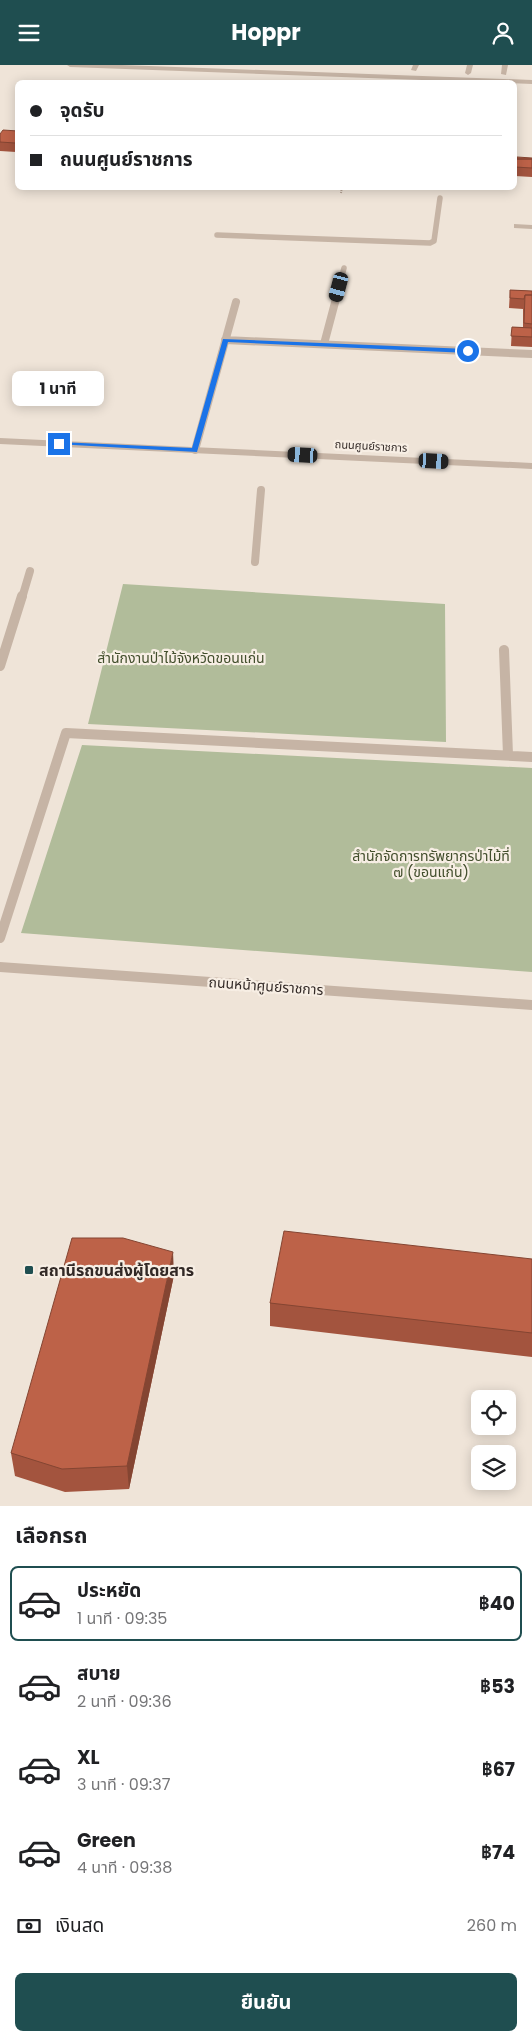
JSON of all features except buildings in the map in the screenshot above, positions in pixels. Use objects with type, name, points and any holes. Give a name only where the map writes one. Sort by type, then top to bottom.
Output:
[{"type":"street","points":[[70,65],[478,80]]},
{"type":"street","points":[[260,65],[415,68],[468,73],[532,75]]},
{"type":"street","points":[[468,73],[470,65]]},
{"type":"street","points":[[504,74],[505,65]]},
{"type":"street","points":[[517,81],[532,82]]},
{"type":"street","points":[[517,227],[532,227]]},
{"type":"street","name":"ถนนศูนย์ราชการ","points":[[0,441],[532,466]]},
{"type":"street","name":"ถนนหน้าศูนย์ราชการ","points":[[0,967],[532,1005]]},
{"type":"lane","points":[[217,235],[430,243],[434,241],[440,198]]},
{"type":"lane","points":[[324,344],[344,268]]},
{"type":"lane","points":[[195,450],[236,302]]},
{"type":"lane","points":[[226,340],[532,354]]},
{"type":"lane","points":[[255,562],[261,490]]},
{"type":"lane","points":[[0,665],[30,571]]},
{"type":"lane","points":[[504,650],[508,755]]},
{"type":"lane","points":[[0,938],[66,733],[532,757]]},
{"type":"green space","name":"สำนักงานป่าไม้จังหวัดขอนแก่น","points":[[123,584],[445,604],[446,742],[88,724]]},
{"type":"green space","name":"สำนักจัดการทรัพยากรป่าไม้ที่ ๗ (ขอนแก่น)","points":[[82,745],[532,768],[532,972],[21,933]]},
{"type":"place","name":"สถานีรถขนส่งผู้โดยสาร","points":[[29,1270]]},
{"type":"route","points":[[59,444],[195,450],[226,340],[468,351]]}]
